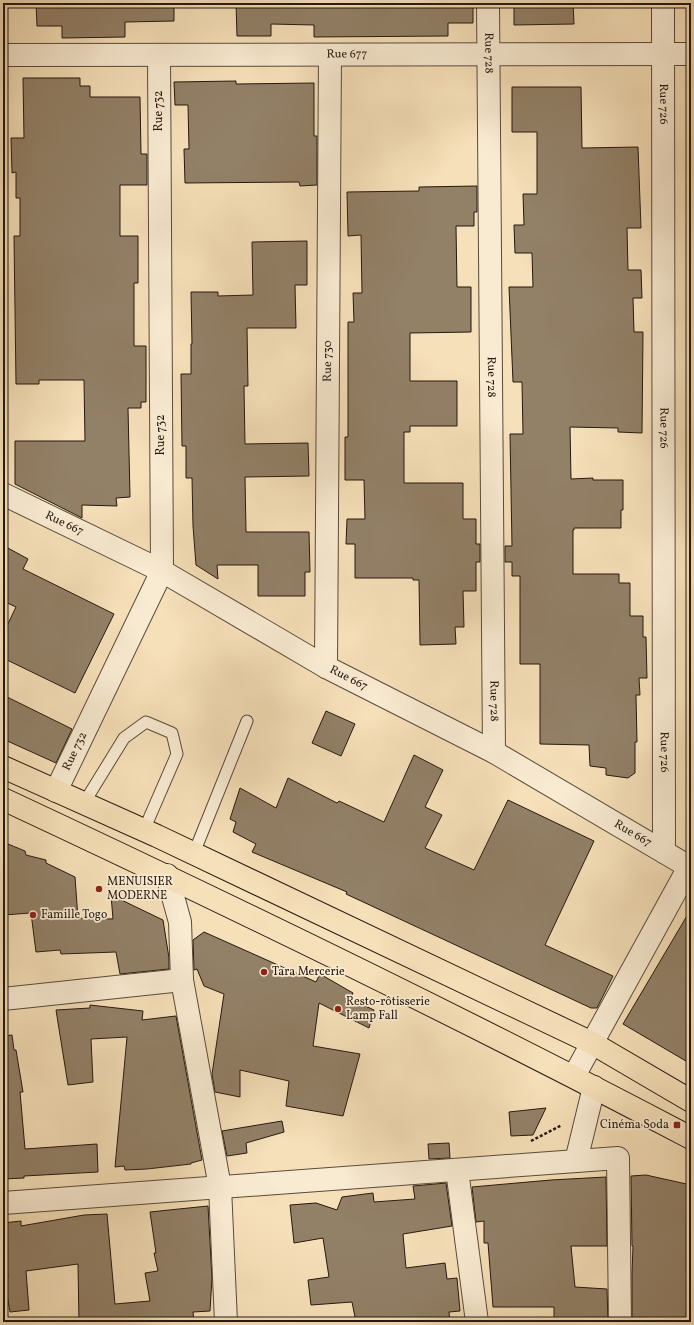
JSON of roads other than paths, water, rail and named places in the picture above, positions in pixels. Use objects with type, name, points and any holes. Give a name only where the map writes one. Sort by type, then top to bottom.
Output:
[{"type":"main road","points":[[3,767],[144,830],[592,1043],[691,1101]]},
{"type":"main road","points":[[3,799],[166,875],[574,1076],[691,1138]]},
{"type":"street","name":"Rue 728","points":[[488,3],[494,752]]},
{"type":"street","name":"Rue 726","points":[[662,3],[664,852]]},
{"type":"street","name":"Rue 677","points":[[3,55],[691,54]]},
{"type":"street","name":"Rue 732","points":[[56,791],[162,571],[159,55]]},
{"type":"street","name":"Rue 730","points":[[326,667],[330,55]]},
{"type":"street","name":"Rue 667","points":[[3,494],[162,571],[326,667],[494,752],[690,868]]},
{"type":"street","points":[[574,1076],[690,868]]},
{"type":"street","points":[[166,875],[180,922],[182,980],[220,1187],[226,1322]]},
{"type":"street","points":[[3,999],[182,980]]},
{"type":"street","points":[[576,1161],[594,1087]]},
{"type":"street","points":[[3,1203],[618,1158],[620,1322]]},
{"type":"street","points":[[457,1170],[477,1322]]},
{"type":"lane","points":[[194,854],[247,721]]},
{"type":"lane","points":[[84,803],[124,738],[146,722],[172,733],[177,754],[144,830]]},
{"type":"place","name":"MENUISIER MODERNE","points":[[99,889]]},
{"type":"place","name":"Famille Togo","points":[[33,915]]},
{"type":"place","name":"Tara Mercerie","points":[[264,972]]},
{"type":"place","name":"Resto-rôtisserie Lamp Fall","points":[[338,1009]]},
{"type":"place","name":"Cinéma Soda","points":[[677,1125]]}]
